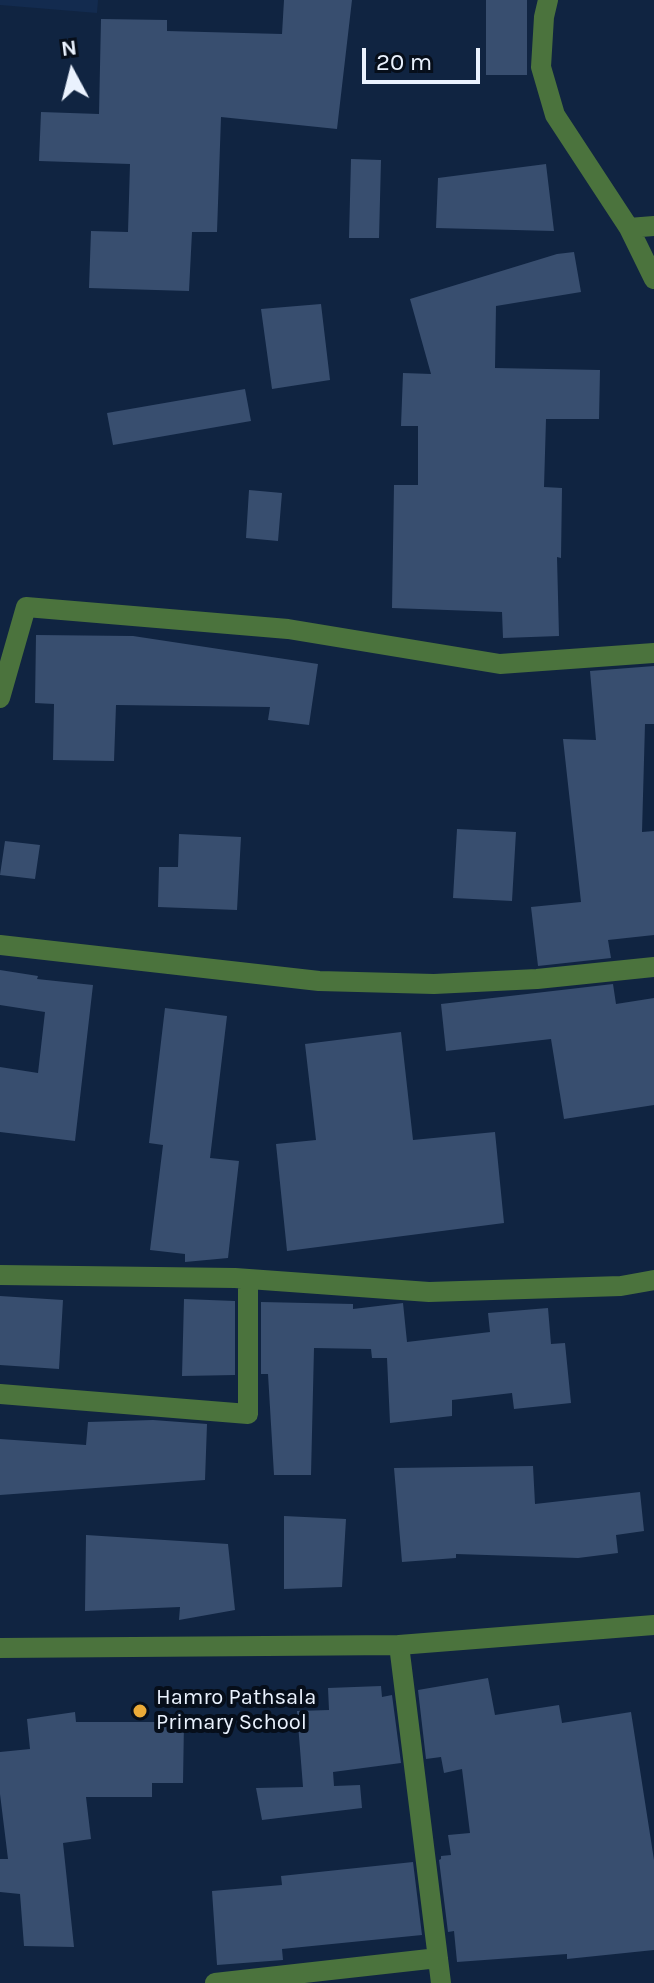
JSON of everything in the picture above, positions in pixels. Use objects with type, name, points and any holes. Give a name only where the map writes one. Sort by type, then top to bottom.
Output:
[{"type":"street","points":[[548,0],[541,67],[555,115],[629,228],[654,279]]},
{"type":"street","points":[[629,228],[654,226]]},
{"type":"street","points":[[0,698],[26,607],[288,629],[500,664],[654,653]]},
{"type":"street","points":[[0,945],[319,981],[449,984],[654,967]]},
{"type":"street","points":[[0,1275],[248,1279],[429,1292],[621,1286],[654,1280]]},
{"type":"street","points":[[0,1394],[248,1414],[248,1279]]},
{"type":"street","points":[[0,1648],[399,1645],[654,1625]]},
{"type":"street","points":[[399,1645],[441,1983]]},
{"type":"street","points":[[215,1983],[438,1958]]},
{"type":"shaded area","points":[[0,0],[98,0],[97,13],[0,5]]},
{"type":"building","points":[[284,0],[352,0],[337,129],[221,117],[217,232],[192,232],[189,291],[89,288],[91,231],[128,232],[130,164],[39,161],[41,112],[99,114],[101,19],[167,20],[167,31],[282,34]]},
{"type":"building","points":[[486,0],[527,0],[527,75],[486,75]]},
{"type":"building","points":[[351,159],[381,160],[379,238],[349,238]]},
{"type":"building","points":[[546,164],[554,231],[436,228],[438,178]]},
{"type":"building","points":[[574,252],[581,292],[496,306],[495,368],[600,370],[599,419],[546,419],[544,487],[562,488],[561,558],[557,557],[559,636],[503,638],[502,612],[392,608],[394,485],[418,485],[418,426],[401,426],[403,373],[431,374],[410,299],[557,254]]},
{"type":"building","points":[[321,304],[330,380],[272,389],[261,309]]},
{"type":"building","points":[[245,389],[251,421],[113,445],[107,413]]},
{"type":"building","points":[[249,490],[282,493],[278,541],[246,538]]},
{"type":"building","points":[[36,635],[133,636],[318,664],[309,725],[268,720],[270,707],[116,705],[114,761],[53,760],[54,704],[35,703]]},
{"type":"building","points":[[654,666],[654,724],[645,724],[642,832],[654,831],[654,935],[608,940],[611,958],[538,966],[531,907],[581,902],[563,739],[596,740],[590,671]]},
{"type":"building","points":[[457,829],[516,832],[512,901],[453,898]]},
{"type":"building","points":[[179,834],[241,837],[237,910],[158,907],[159,867],[178,867]]},
{"type":"building","points":[[5,841],[40,845],[35,879],[0,875]]},
{"type":"building","points":[[0,970],[38,976],[37,979],[93,985],[75,1141],[0,1132],[0,1067],[38,1073],[45,1012],[0,1005]]},
{"type":"building","points":[[613,984],[616,1004],[654,998],[654,1105],[564,1119],[551,1039],[446,1051],[441,1004]]},
{"type":"building","points":[[165,1008],[227,1016],[210,1158],[239,1161],[228,1258],[185,1262],[185,1254],[150,1250],[163,1145],[149,1143]]},
{"type":"building","points":[[401,1032],[413,1140],[495,1132],[504,1223],[287,1251],[276,1144],[316,1140],[305,1044]]},
{"type":"building","points":[[0,1296],[63,1300],[59,1369],[0,1365]]},
{"type":"building","points":[[184,1299],[235,1301],[235,1375],[182,1376]]},
{"type":"building","points":[[261,1302],[353,1304],[353,1309],[403,1303],[407,1342],[490,1332],[488,1313],[548,1308],[551,1344],[565,1343],[571,1403],[514,1409],[512,1393],[452,1400],[452,1416],[390,1423],[387,1358],[372,1358],[371,1349],[314,1348],[311,1475],[274,1475],[268,1374],[261,1374]]},
{"type":"building","points":[[153,1420],[207,1424],[205,1480],[0,1495],[0,1439],[86,1445],[88,1422]]},
{"type":"building","points":[[533,1466],[535,1504],[640,1492],[644,1531],[616,1535],[618,1553],[578,1558],[456,1554],[456,1558],[402,1562],[394,1468]]},
{"type":"building","points":[[284,1516],[346,1519],[342,1587],[284,1589]]},
{"type":"building","points":[[86,1535],[228,1544],[235,1610],[179,1620],[180,1607],[85,1611]]},
{"type":"building","points":[[488,1678],[495,1715],[559,1705],[562,1723],[631,1712],[654,1860],[654,1950],[567,1959],[567,1954],[457,1962],[454,1931],[448,1932],[439,1860],[441,1856],[451,1855],[448,1835],[470,1833],[462,1769],[444,1773],[441,1757],[426,1759],[418,1690]]},
{"type":"building","points":[[381,1686],[382,1697],[392,1695],[401,1763],[333,1772],[334,1786],[360,1785],[362,1808],[262,1820],[256,1788],[303,1787],[297,1711],[329,1710],[328,1688]]},
{"type":"building","points":[[75,1712],[76,1722],[184,1722],[183,1783],[152,1783],[152,1797],[86,1797],[91,1839],[63,1843],[74,1947],[24,1946],[20,1894],[0,1892],[0,1859],[8,1859],[0,1794],[0,1752],[30,1749],[27,1719]]},
{"type":"building","points":[[413,1862],[422,1935],[282,1949],[283,1960],[217,1965],[212,1891],[282,1885],[281,1876]]},
{"type":"place","name":"Hamro Pathsala Primary School","points":[[140,1711]]}]
